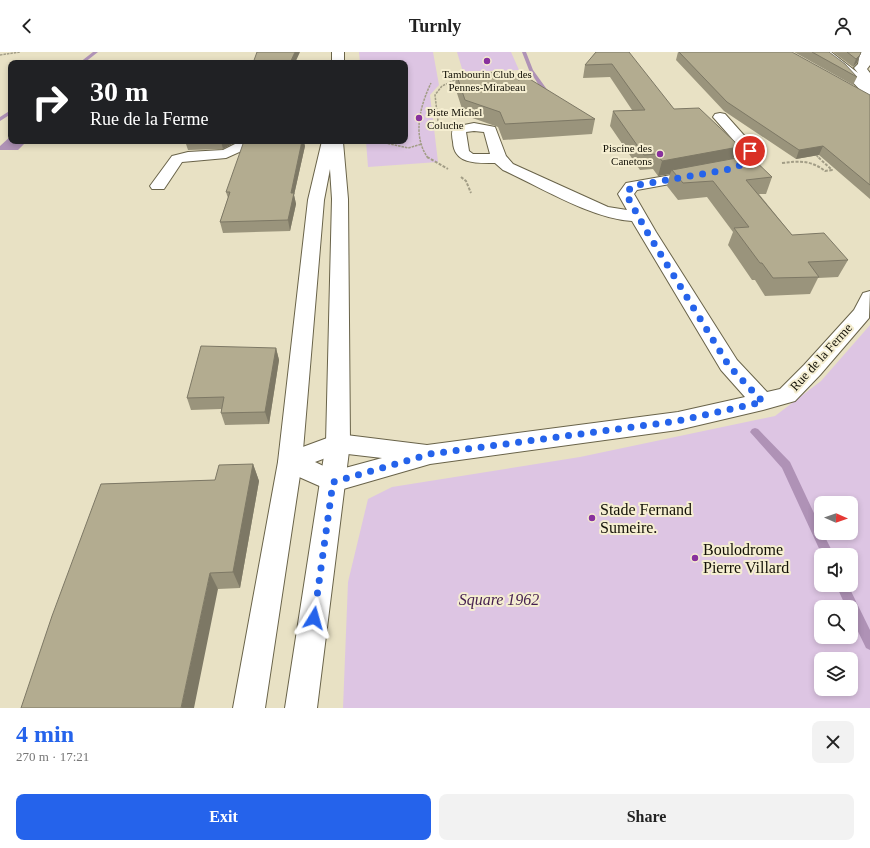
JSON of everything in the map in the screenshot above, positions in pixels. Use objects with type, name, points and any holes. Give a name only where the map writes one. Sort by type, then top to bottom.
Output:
[{"type":"main road","points":[[824,52],[846,68],[870,93]]},
{"type":"main road","points":[[866,52],[867,67],[860,68],[870,82]]},
{"type":"main road","points":[[850,90],[870,101]]},
{"type":"main road","points":[[720,117],[750,151],[751,156],[748,160],[731,169],[632,186],[626,194],[729,366],[763,402]]},
{"type":"main road","points":[[158,186],[177,159],[188,156],[226,154],[246,144]]},
{"type":"main road","points":[[249,708],[290,462],[316,200],[328,144]]},
{"type":"main road","points":[[301,708],[338,443],[340,199],[336,144]]},
{"type":"main road","points":[[499,158],[508,167],[602,210],[618,215],[638,216]]},
{"type":"main road","name":"Rue de la Ferme","points":[[333,482],[430,454],[678,421],[763,402],[787,395],[812,370],[867,309]]},
{"type":"main road","name":"Rue de la Ferme","points":[[290,462],[338,443],[430,454]]},
{"type":"main road","points":[[290,462],[333,482]]},
{"type":"path","points":[[0,56],[20,52]]},
{"type":"path","points":[[390,144],[408,148],[422,144]]},
{"type":"path","points":[[782,163],[807,161],[817,164],[825,171],[832,170],[812,150]]},
{"type":"green space","name":"Piste Michel Coluche","points":[[359,52],[433,52],[439,85],[430,95],[438,162],[368,167],[366,144],[408,144],[408,60],[360,60]]},
{"type":"green space","name":"Tambourin Club des Pennes-Mirabeau","points":[[457,52],[511,52],[519,70],[463,72]]},
{"type":"green space","name":"Stade Fernand Sumeire.","points":[[870,325],[870,708],[343,708],[348,582],[368,499],[392,487],[580,457],[775,416],[821,381]]},
{"type":"shaded area","points":[[8,139],[8,144],[24,144],[18,150],[0,150],[0,146]]},
{"type":"building","points":[[257,52],[295,52],[291,60],[254,60]]},
{"type":"building","points":[[596,52],[629,52],[674,109],[699,108],[738,145],[733,148],[662,161],[657,154],[644,155],[613,111],[645,110],[612,64],[585,65]]},
{"type":"building","points":[[679,52],[792,52],[870,95],[870,185],[823,146],[799,150],[727,102]]},
{"type":"building","points":[[812,52],[829,52],[845,64],[857,77]]},
{"type":"building","points":[[847,52],[861,52],[856,59]]},
{"type":"building","points":[[514,72],[518,80],[528,78],[595,119],[505,124],[500,112],[465,100],[456,73]]},
{"type":"building","points":[[243,144],[301,144],[291,193],[294,193],[288,220],[220,222],[230,192],[226,192]]},
{"type":"building","points":[[749,155],[772,177],[746,180],[792,235],[824,233],[848,260],[808,262],[819,277],[773,278],[734,228],[749,227],[713,181],[683,183],[672,170]]},
{"type":"building","points":[[201,346],[276,348],[265,412],[221,413],[224,397],[187,398]]},
{"type":"building","points":[[253,464],[233,572],[210,573],[181,708],[21,708],[52,616],[101,484],[215,480],[219,465]]},
{"type":"waterway","points":[[85,60],[96,52]]},
{"type":"waterway","points":[[524,52],[531,70],[548,95]]},
{"type":"waterway","points":[[0,119],[8,114]]},
{"type":"waterway","points":[[755,432],[786,465],[825,548]]},
{"type":"waterway","points":[[845,592],[870,644]]},
{"type":"place","name":"Tambourin Club des Pennes-Mirabeau","points":[[487,61]]},
{"type":"place","name":"Piste Michel Coluche","points":[[419,118]]},
{"type":"place","name":"Piscine des Canetons","points":[[660,154]]},
{"type":"place","name":"Stade Fernand Sumeire.","points":[[592,518]]},
{"type":"place","name":"Boulodrome Pierre Villard","points":[[695,558]]},
{"type":"route","points":[[314,618],[333,482],[430,454],[678,421],[763,402],[729,366],[647,232],[626,194],[632,186],[731,169],[748,160],[751,156],[750,151]]},
{"type":"park label","name":"Square 1962","points":[[499,599]]}]
